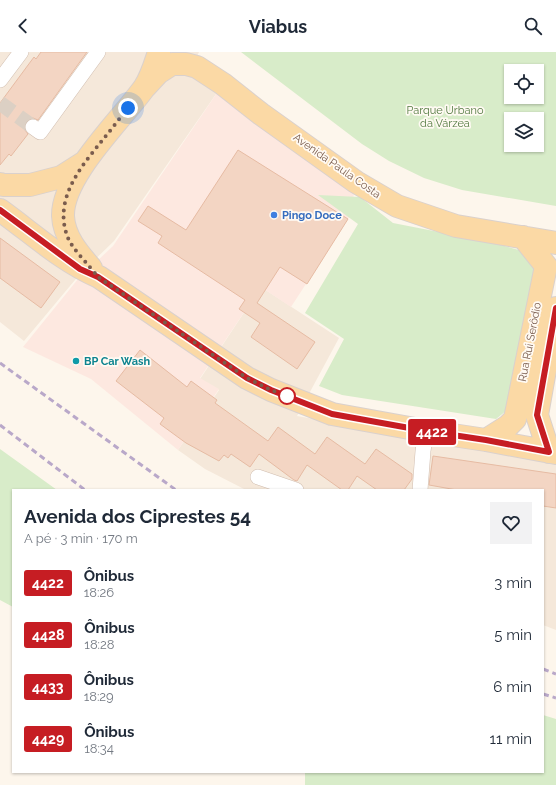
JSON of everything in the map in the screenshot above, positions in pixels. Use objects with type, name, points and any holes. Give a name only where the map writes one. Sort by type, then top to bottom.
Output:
[{"type":"main road","points":[[145,87],[159,52]]},
{"type":"main road","points":[[203,52],[205,58],[223,84]]},
{"type":"main road","points":[[98,277],[69,239],[63,216],[66,200],[74,178],[145,87],[158,73],[172,64],[180,63],[197,67],[223,84]]},
{"type":"main road","name":"Avenida Paula Costa","points":[[223,84],[261,114],[356,182],[397,206],[456,226],[524,237],[556,244]]},
{"type":"main road","points":[[0,184],[30,185],[61,177],[86,161]]},
{"type":"main road","points":[[0,210],[80,269],[98,277],[247,378],[271,390],[332,414],[486,440],[552,453]]},
{"type":"main road","name":"Rua Rui Serôdio","points":[[486,440],[508,426],[515,419],[546,266],[524,237]]},
{"type":"main road","name":"Rua Rui Serôdio","points":[[552,453],[537,415],[556,308]]},
{"type":"street","points":[[0,80],[21,52]]},
{"type":"street","points":[[36,129],[98,52]]},
{"type":"street","points":[[420,489],[426,431]]},
{"type":"street","points":[[258,477],[293,489]]},
{"type":"shaded area","points":[[0,52],[199,52],[196,59],[223,84],[114,241],[80,274],[24,341],[0,322]]},
{"type":"shaded area","points":[[223,84],[356,182],[350,216],[291,307],[261,287],[200,378],[219,389],[178,450],[91,379],[23,347],[78,279],[113,246]]},
{"type":"shaded area","points":[[261,287],[339,338],[297,416],[556,461],[556,630],[544,625],[544,489],[244,489],[205,469],[178,450],[219,390],[200,379]]},
{"type":"green space","name":"Parque Urbano da Várzea","points":[[241,52],[556,52],[556,206],[462,190],[424,178],[389,161],[362,144]]},
{"type":"green space","points":[[318,195],[360,197],[393,223],[490,242],[526,252],[537,271],[511,407],[496,419],[342,395],[319,386],[344,339],[305,313],[358,224]]},
{"type":"green space","points":[[0,449],[56,489],[12,489],[12,606],[0,600]]},
{"type":"green space","points":[[544,715],[556,719],[556,785],[305,785],[305,773],[544,773]]},
{"type":"building","points":[[41,52],[87,52],[38,120],[33,118],[26,121],[24,127],[28,134],[11,156],[9,154],[0,165],[0,103],[34,57],[36,59]]},
{"type":"building","points":[[238,150],[348,219],[307,284],[280,267],[257,303],[315,342],[297,369],[251,337],[260,323],[239,309],[245,300],[158,243],[162,236],[138,221],[148,206],[186,230]]},
{"type":"building","points":[[0,238],[60,282],[41,308],[0,278]]},
{"type":"building","points":[[140,350],[187,387],[191,381],[217,400],[215,403],[268,441],[278,427],[315,454],[327,437],[365,464],[376,449],[412,474],[412,479],[405,489],[376,489],[357,476],[349,489],[341,489],[307,465],[297,481],[259,454],[250,467],[231,454],[228,458],[224,455],[219,461],[186,443],[160,424],[164,418],[116,381]]},
{"type":"building","points":[[433,456],[556,474],[556,508],[544,506],[544,489],[451,489],[429,485]]},
{"type":"tunnel","points":[[0,103],[33,127]]},
{"type":"railway","points":[[0,363],[175,489]]},
{"type":"railway","points":[[0,425],[84,489]]},
{"type":"railway","points":[[544,669],[556,674]]},
{"type":"railway","points":[[544,694],[556,698]]},
{"type":"bus line","name":"4422","points":[[0,210],[80,269],[98,277],[247,378],[271,390],[332,414],[549,452],[537,415],[556,308]]},
{"type":"place","name":"Pingo Doce","points":[[274,215]]},
{"type":"place","name":"BP Car Wash","points":[[76,361]]},
{"type":"route","points":[[128,108],[74,178],[66,200],[63,216],[69,239],[98,277],[247,378],[287,396]]}]
